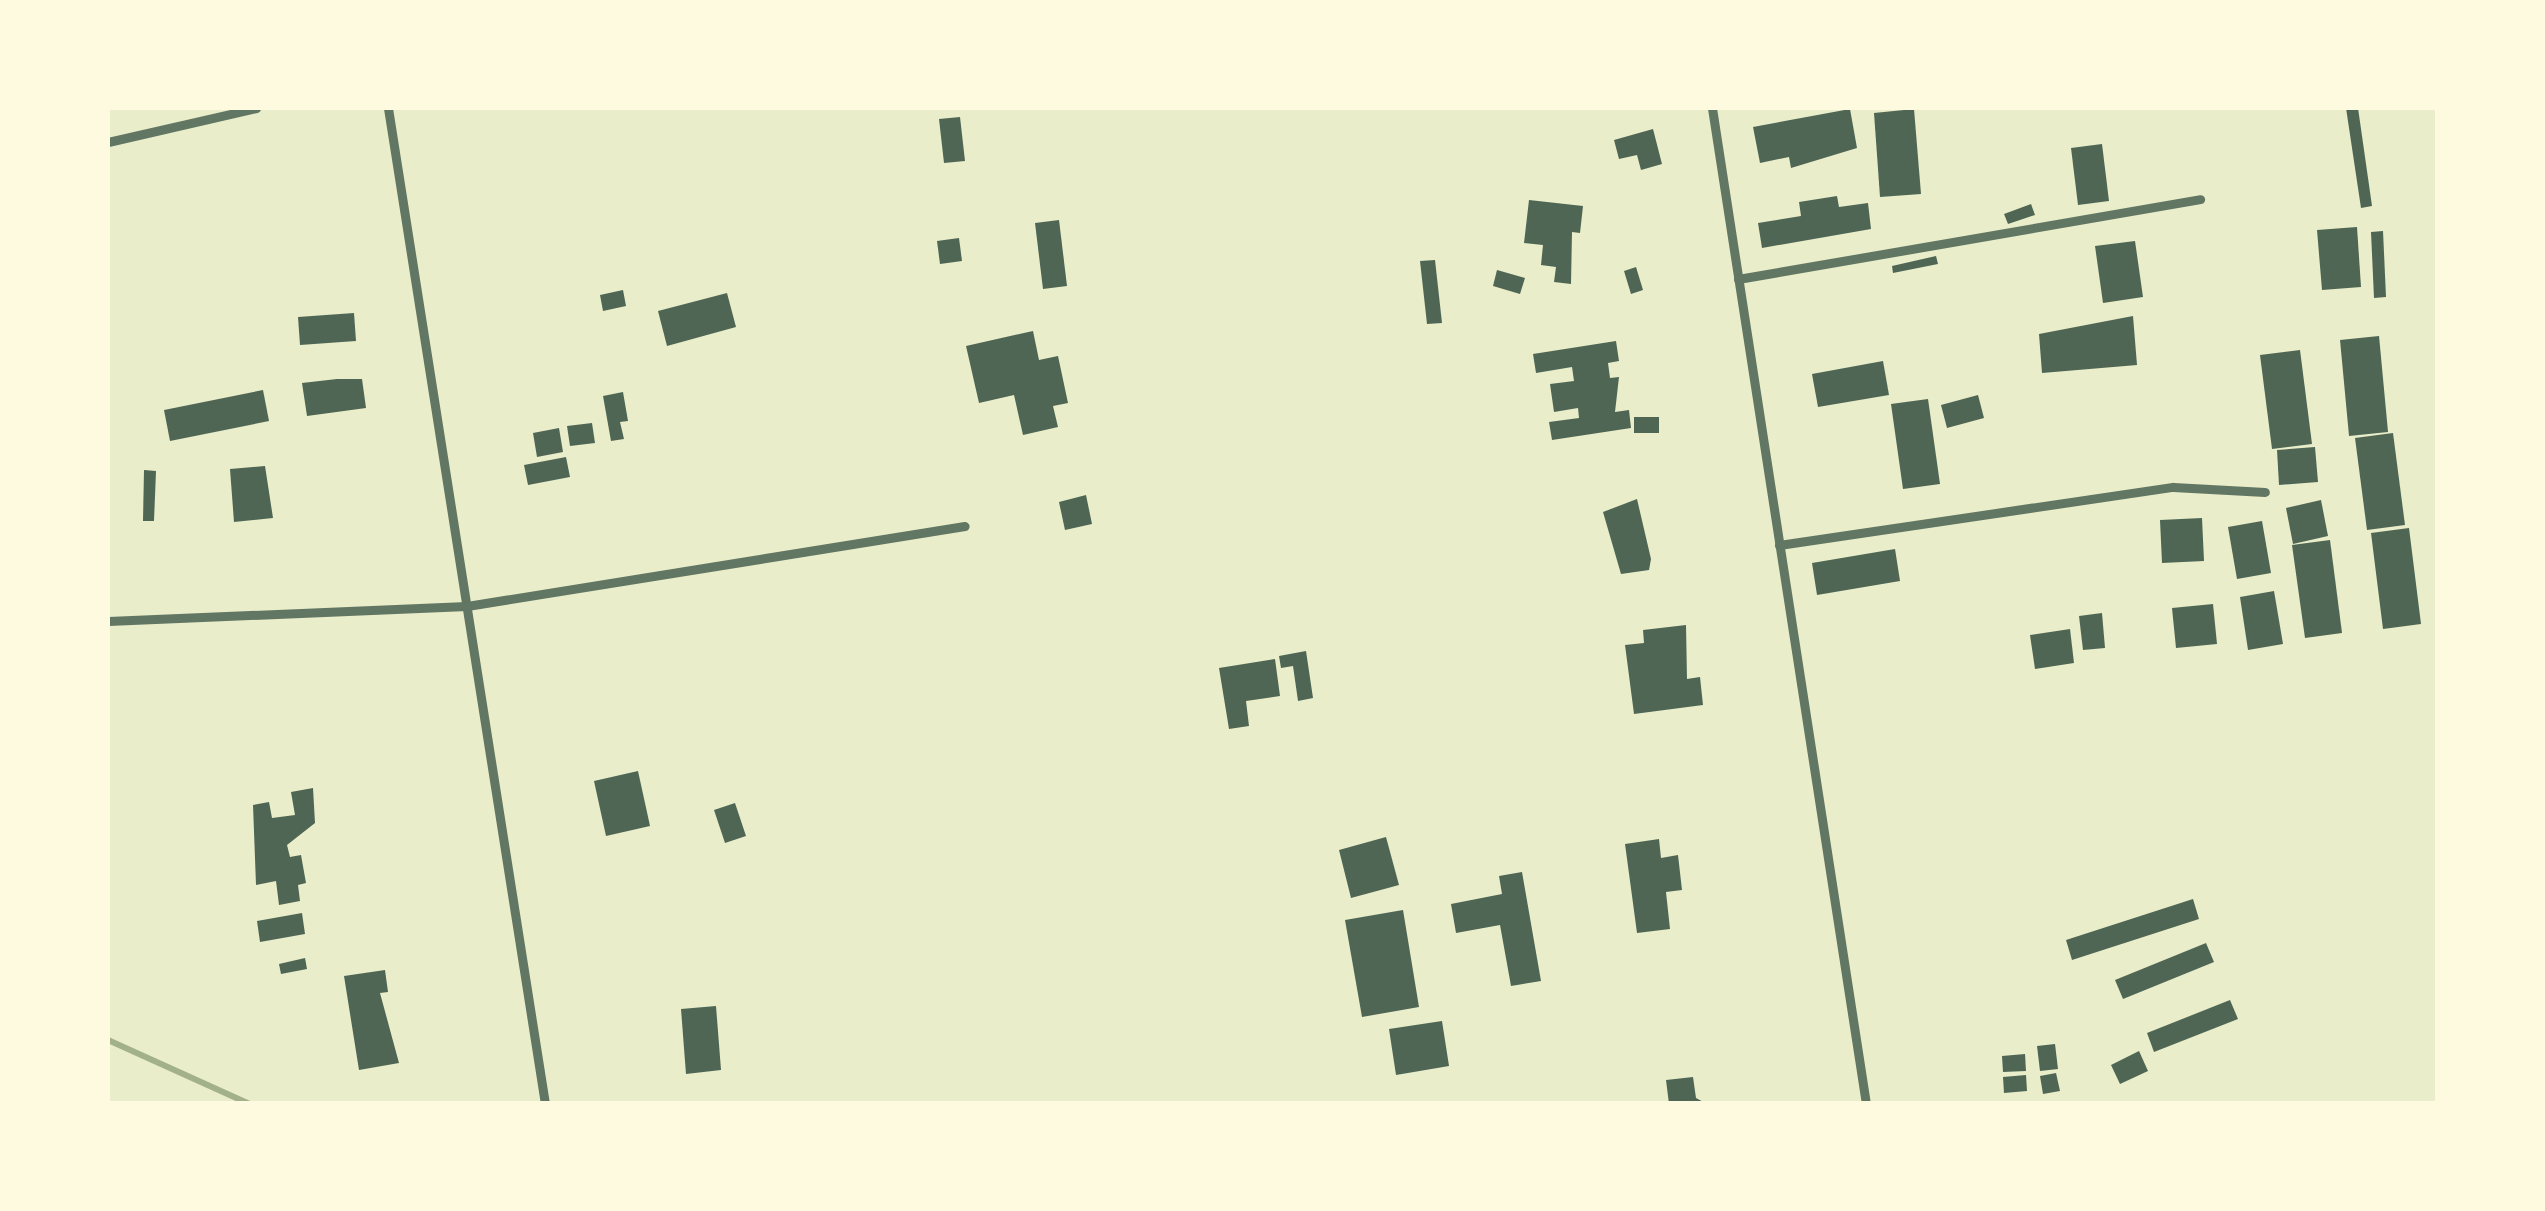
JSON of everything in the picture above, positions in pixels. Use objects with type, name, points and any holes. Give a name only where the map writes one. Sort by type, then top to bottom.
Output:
[{"type":"street","points":[[108,142],[256,108]]},
{"type":"street","points":[[388,108],[545,1104]]},
{"type":"street","points":[[1712,108],[1866,1104]]},
{"type":"street","points":[[1738,279],[2200,199]]},
{"type":"street","points":[[1779,545],[2173,488],[2265,492]]},
{"type":"street","points":[[108,621],[468,606],[966,526]]},
{"type":"building","points":[[2346,108],[2358,108],[2372,206],[2361,208]]},
{"type":"building","points":[[1850,109],[1857,148],[1791,168],[1789,157],[1760,163],[1753,127]]},
{"type":"building","points":[[1914,109],[1921,194],[1880,197],[1874,113]]},
{"type":"building","points":[[960,117],[965,161],[944,163],[939,119]]},
{"type":"building","points":[[1653,129],[1662,164],[1641,170],[1637,155],[1619,159],[1614,140]]},
{"type":"building","points":[[2102,144],[2109,201],[2078,205],[2071,148]]},
{"type":"building","points":[[1837,196],[1839,207],[1868,203],[1871,229],[1762,248],[1758,223],[1801,216],[1799,202]]},
{"type":"building","points":[[1529,200],[1583,206],[1580,233],[1572,232],[1571,284],[1554,282],[1556,267],[1541,265],[1543,245],[1524,243]]},
{"type":"building","points":[[2031,204],[2035,215],[2008,224],[2004,214]]},
{"type":"building","points":[[1059,220],[1067,286],[1043,289],[1035,223]]},
{"type":"building","points":[[2357,227],[2361,287],[2322,290],[2317,230]]},
{"type":"building","points":[[2383,231],[2386,297],[2374,298],[2371,232]]},
{"type":"building","points":[[959,238],[962,261],[940,264],[937,241]]},
{"type":"building","points":[[2135,241],[2143,297],[2103,303],[2095,246]]},
{"type":"building","points":[[1936,256],[1938,264],[1893,273],[1892,266]]},
{"type":"building","points":[[1435,260],[1442,323],[1427,324],[1420,261]]},
{"type":"building","points":[[1636,267],[1643,290],[1631,294],[1624,271]]},
{"type":"building","points":[[1497,270],[1525,278],[1520,294],[1493,286]]},
{"type":"building","points":[[623,290],[626,306],[603,311],[600,295]]},
{"type":"building","points":[[727,293],[736,327],[667,346],[658,311]]},
{"type":"building","points":[[354,313],[356,341],[300,345],[298,317]]},
{"type":"building","points":[[2133,316],[2137,365],[2042,373],[2039,334]]},
{"type":"building","points":[[1033,331],[1039,360],[1058,356],[1068,403],[1053,406],[1058,427],[1023,435],[1014,395],[979,403],[966,346]]},
{"type":"building","points":[[2379,336],[2388,432],[2349,436],[2340,340]]},
{"type":"building","points":[[1616,341],[1619,361],[1608,363],[1610,378],[1619,377],[1615,412],[1629,410],[1631,428],[1552,440],[1549,422],[1579,418],[1578,408],[1554,412],[1550,384],[1574,381],[1572,367],[1536,373],[1533,354]]},
{"type":"building","points":[[2300,350],[2312,444],[2272,449],[2260,355]]},
{"type":"building","points":[[1883,361],[1889,395],[1818,407],[1812,374]]},
{"type":"building","points":[[362,379],[366,408],[307,416],[302,383]]},
{"type":"building","points":[[263,390],[269,421],[170,441],[164,410]]},
{"type":"building","points":[[623,392],[628,421],[620,422],[624,439],[611,441],[603,396]]},
{"type":"building","points":[[1978,395],[1984,418],[1947,428],[1941,405]]},
{"type":"building","points":[[1928,399],[1940,484],[1903,489],[1891,404]]},
{"type":"building","points":[[1634,417],[1659,417],[1659,433],[1634,433]]},
{"type":"building","points":[[592,423],[595,443],[570,446],[567,426]]},
{"type":"building","points":[[559,428],[563,452],[537,457],[533,433]]},
{"type":"building","points":[[2393,433],[2405,525],[2367,530],[2355,438]]},
{"type":"building","points":[[2315,447],[2318,482],[2279,485],[2277,450]]},
{"type":"building","points":[[566,457],[570,477],[528,485],[524,465]]},
{"type":"building","points":[[265,466],[273,518],[234,522],[230,469]]},
{"type":"building","points":[[144,470],[156,471],[154,521],[143,521]]},
{"type":"building","points":[[1086,495],[1092,524],[1065,530],[1059,502]]},
{"type":"building","points":[[1637,499],[1651,559],[1649,570],[1621,574],[1603,512]]},
{"type":"building","points":[[2321,500],[2328,536],[2293,544],[2286,508]]},
{"type":"building","points":[[2202,518],[2204,561],[2162,563],[2160,520]]},
{"type":"building","points":[[2262,521],[2271,573],[2237,579],[2228,527]]},
{"type":"building","points":[[2409,528],[2421,624],[2383,629],[2371,533]]},
{"type":"building","points":[[2330,540],[2342,633],[2305,638],[2292,545]]},
{"type":"building","points":[[1895,549],[1900,581],[1817,595],[1812,563]]},
{"type":"building","points":[[2274,591],[2283,644],[2248,650],[2240,597]]},
{"type":"building","points":[[2213,604],[2217,644],[2176,648],[2172,608]]},
{"type":"building","points":[[2102,613],[2105,648],[2083,650],[2079,616]]},
{"type":"building","points":[[1686,625],[1687,679],[1700,677],[1703,705],[1634,714],[1625,645],[1644,643],[1643,630]]},
{"type":"building","points":[[2070,629],[2074,663],[2035,669],[2030,635]]},
{"type":"building","points":[[1306,651],[1313,698],[1298,701],[1293,666],[1281,668],[1279,656]]},
{"type":"building","points":[[1275,659],[1280,696],[1246,701],[1249,726],[1229,729],[1219,668]]},
{"type":"building","points":[[638,771],[650,826],[606,836],[594,781]]},
{"type":"building","points":[[313,788],[315,823],[287,845],[290,857],[301,855],[306,883],[298,885],[300,901],[279,905],[276,881],[256,885],[253,805],[269,802],[272,818],[295,815],[291,792]]},
{"type":"building","points":[[735,803],[746,836],[725,843],[714,810]]},
{"type":"building","points":[[1386,837],[1399,885],[1351,898],[1339,850]]},
{"type":"building","points":[[1659,839],[1661,858],[1678,855],[1682,890],[1666,892],[1670,929],[1637,933],[1625,844]]},
{"type":"building","points":[[1522,872],[1541,981],[1511,986],[1500,925],[1456,933],[1451,904],[1502,894],[1499,876]]},
{"type":"building","points":[[2193,899],[2199,919],[2072,960],[2066,940]]},
{"type":"building","points":[[1403,910],[1419,1007],[1362,1017],[1345,920]]},
{"type":"building","points":[[302,913],[305,934],[260,942],[257,921]]},
{"type":"building","points":[[2206,943],[2214,962],[2123,999],[2115,980]]},
{"type":"building","points":[[305,958],[307,969],[281,974],[279,964]]},
{"type":"building","points":[[385,970],[388,992],[380,993],[399,1063],[359,1070],[344,976]]},
{"type":"building","points":[[2230,1000],[2238,1019],[2154,1052],[2147,1033]]},
{"type":"building","points":[[716,1006],[721,1070],[686,1074],[681,1009]]},
{"type":"building","points":[[1442,1021],[1449,1066],[1396,1075],[1389,1029]]},
{"type":"building","points":[[2055,1044],[2058,1069],[2040,1071],[2037,1046]]},
{"type":"building","points":[[2139,1051],[2148,1071],[2120,1084],[2111,1065]]},
{"type":"building","points":[[2025,1054],[2026,1071],[2003,1072],[2002,1056]]},
{"type":"building","points":[[2056,1073],[2060,1091],[2043,1094],[2040,1076]]},
{"type":"building","points":[[2026,1075],[2027,1091],[2004,1093],[2003,1077]]},
{"type":"building","points":[[1693,1077],[1696,1098],[1707,1104],[1669,1104],[1666,1080]]},
{"type":"waterway","points":[[108,1040],[250,1104]]}]
